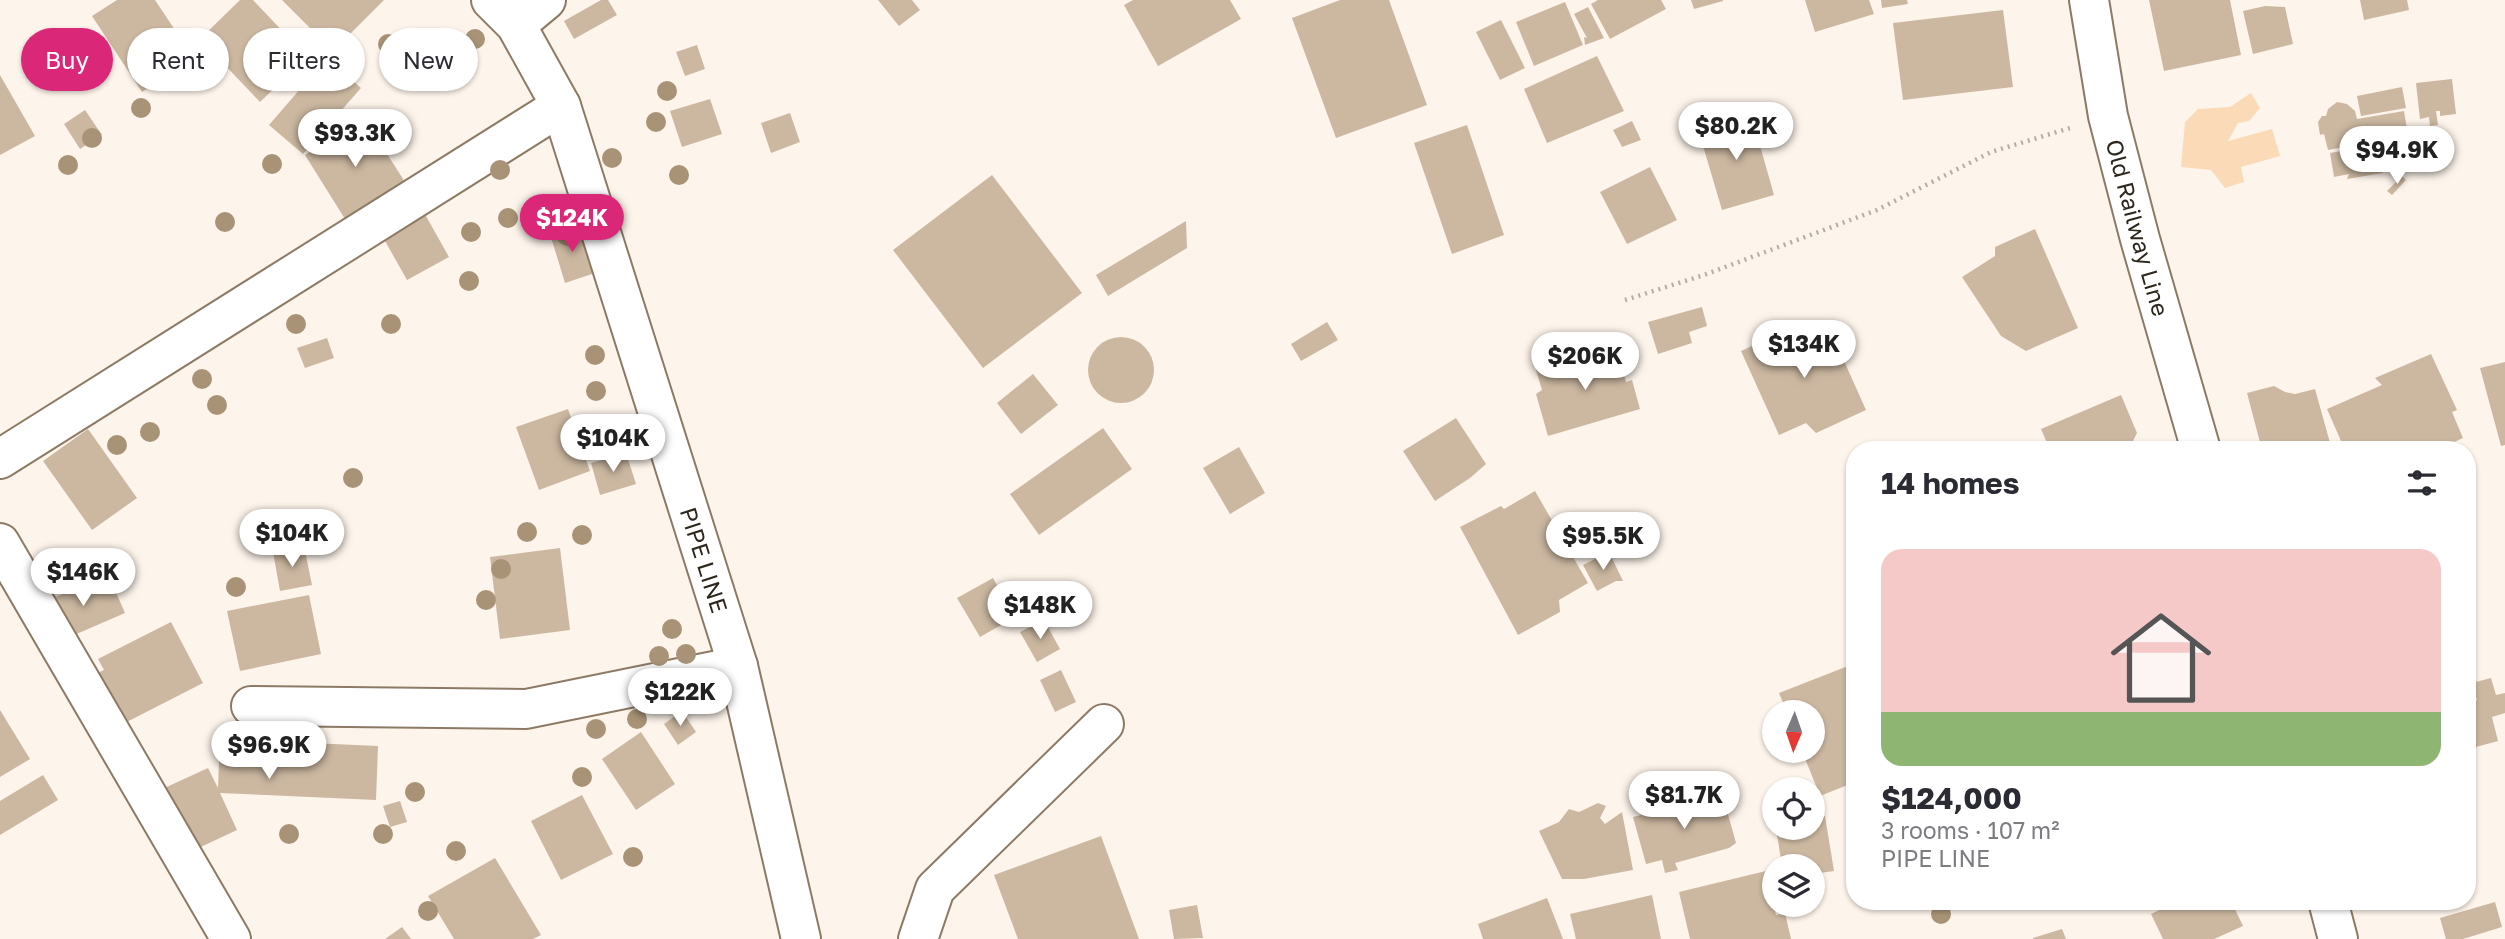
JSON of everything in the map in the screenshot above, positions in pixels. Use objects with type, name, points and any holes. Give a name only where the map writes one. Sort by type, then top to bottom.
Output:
[{"type":"street","points":[[504,13],[546,0]]},
{"type":"street","name":"Old Railway Line","points":[[2089,0],[2108,116],[2140,239],[2198,441]]},
{"type":"street","name":"PIPE LINE","points":[[504,13],[561,106],[738,666],[801,939]]},
{"type":"street","points":[[0,459],[561,106]]},
{"type":"street","points":[[0,543],[231,939]]},
{"type":"street","points":[[251,706],[526,709],[738,666]]},
{"type":"street","points":[[918,939],[935,889],[1104,724]]},
{"type":"street","points":[[2330,910],[2338,939]]},
{"type":"path","points":[[1625,300],[1704,275],[1877,210],[1991,152],[2108,116]]},
{"type":"shaded area","points":[[2251,93],[2260,108],[2249,121],[2238,123],[2228,141],[2272,129],[2280,156],[2241,167],[2244,182],[2225,188],[2211,170],[2181,167],[2185,122],[2198,109],[2230,107]]},
{"type":"building","points":[[117,0],[155,0],[174,28],[127,28],[127,69],[113,48],[113,28],[100,28],[92,16]]},
{"type":"building","points":[[240,0],[253,0],[280,28],[243,28],[243,84],[229,69],[229,28],[211,28]]},
{"type":"building","points":[[282,0],[384,0],[356,28],[310,28]]},
{"type":"building","points":[[601,0],[608,0],[617,15],[574,39],[564,21]]},
{"type":"building","points":[[878,0],[912,0],[920,10],[899,26]]},
{"type":"building","points":[[1133,0],[1230,0],[1241,19],[1158,66],[1124,5]]},
{"type":"building","points":[[1340,0],[1389,0],[1427,105],[1336,138],[1292,18]]},
{"type":"building","points":[[1598,0],[1661,0],[1666,9],[1610,39],[1591,4]]},
{"type":"building","points":[[1691,0],[1723,0],[1723,1],[1694,9]]},
{"type":"building","points":[[1805,0],[1869,0],[1874,14],[1815,32]]},
{"type":"building","points":[[1881,0],[1907,0],[1908,4],[1882,8]]},
{"type":"building","points":[[2149,0],[2230,0],[2241,55],[2164,71]]},
{"type":"building","points":[[2360,0],[2407,0],[2409,10],[2364,20]]},
{"type":"building","points":[[1565,2],[1583,45],[1534,66],[1516,22]]},
{"type":"building","points":[[2265,6],[2285,7],[2293,44],[2253,54],[2243,11]]},
{"type":"building","points":[[1588,7],[1604,38],[1585,45],[1584,37],[1587,38],[1574,14]]},
{"type":"building","points":[[2003,10],[2013,87],[1903,100],[1893,23]]},
{"type":"building","points":[[1501,20],[1525,68],[1500,80],[1476,32]]},
{"type":"building","points":[[697,45],[705,69],[685,76],[676,52]]},
{"type":"building","points":[[1597,56],[1624,111],[1547,143],[1524,89]]},
{"type":"building","points":[[0,75],[35,136],[0,155]]},
{"type":"building","points":[[2452,79],[2456,114],[2440,116],[2440,111],[2436,111],[2438,125],[2430,126],[2429,117],[2420,119],[2416,83]]},
{"type":"building","points":[[2402,87],[2406,108],[2361,116],[2357,96]]},
{"type":"building","points":[[250,91],[271,91],[260,102]]},
{"type":"building","points":[[298,91],[358,91],[303,154],[269,125]]},
{"type":"building","points":[[710,99],[722,134],[682,147],[670,111]]},
{"type":"building","points":[[2337,102],[2347,104],[2355,111],[2357,119],[2404,111],[2408,135],[2328,150],[2324,134],[2320,135],[2318,122]]},
{"type":"building","points":[[85,110],[102,135],[80,149],[64,124]]},
{"type":"building","points":[[790,113],[800,142],[771,153],[761,123]]},
{"type":"building","points":[[1751,114],[1774,195],[1722,210],[1698,129]]},
{"type":"building","points":[[364,118],[405,182],[345,219],[305,155]]},
{"type":"building","points":[[1632,121],[1641,140],[1622,147],[1613,130]]},
{"type":"building","points":[[1467,125],[1504,235],[1452,254],[1414,143]]},
{"type":"building","points":[[2404,140],[2408,163],[2382,167],[2383,173],[2347,179],[2349,174],[2334,177],[2330,153]]},
{"type":"building","points":[[1650,167],[1677,220],[1627,244],[1600,192]]},
{"type":"building","points":[[992,175],[1082,293],[983,368],[893,250]]},
{"type":"building","points":[[2402,176],[2406,180],[2392,195],[2387,191]]},
{"type":"building","points":[[422,209],[449,257],[407,280],[380,232]]},
{"type":"building","points":[[1186,221],[1187,248],[1108,296],[1096,275]]},
{"type":"building","points":[[580,225],[595,273],[565,283],[550,234]]},
{"type":"building","points":[[2035,229],[2078,328],[2026,351],[2001,336],[1962,277],[1995,256],[1995,247]]},
{"type":"building","points":[[1702,307],[1707,326],[1689,332],[1692,343],[1658,354],[1648,322]]},
{"type":"building","points":[[1327,322],[1338,340],[1301,361],[1291,344]]},
{"type":"building","points":[[1827,323],[1866,410],[1816,433],[1806,423],[1779,435],[1741,351],[1793,327],[1798,337]]},
{"type":"building","points":[[1121,337],[1134,340],[1144,347],[1151,357],[1154,370],[1151,383],[1144,393],[1134,400],[1121,403],[1108,400],[1098,393],[1091,383],[1088,370],[1091,357],[1098,347],[1108,340]]},
{"type":"building","points":[[327,338],[334,358],[305,368],[297,348]]},
{"type":"building","points":[[1616,347],[1626,382],[1632,380],[1640,409],[1548,436],[1536,394],[1542,390],[1536,370]]},
{"type":"building","points":[[2431,354],[2457,410],[2452,412],[2463,438],[2456,441],[2341,441],[2327,409],[2382,385],[2375,378]]},
{"type":"building","points":[[2505,362],[2505,445],[2501,446],[2480,368]]},
{"type":"building","points":[[1033,374],[1058,405],[1021,434],[997,403]]},
{"type":"building","points":[[2274,386],[2295,394],[2315,389],[2329,441],[2260,441],[2247,393]]},
{"type":"building","points":[[2121,395],[2137,433],[2133,441],[2046,441],[2041,429]]},
{"type":"building","points":[[568,409],[590,471],[539,490],[516,427]]},
{"type":"building","points":[[1456,418],[1486,464],[1435,501],[1403,451]]},
{"type":"building","points":[[1103,428],[1132,469],[1039,535],[1010,494]]},
{"type":"building","points":[[88,429],[137,498],[92,530],[43,461]]},
{"type":"building","points":[[1239,447],[1265,493],[1230,514],[1203,468]]},
{"type":"building","points":[[626,453],[636,484],[600,495],[591,463]]},
{"type":"building","points":[[1535,491],[1588,583],[1559,600],[1560,612],[1518,635],[1460,527],[1501,506],[1504,509]]},
{"type":"building","points":[[304,546],[312,585],[280,591],[273,552]]},
{"type":"building","points":[[560,548],[570,630],[500,639],[490,557]]},
{"type":"building","points":[[1609,552],[1623,581],[1616,581],[1597,591],[1583,565]]},
{"type":"building","points":[[108,574],[125,613],[58,642],[42,603]]},
{"type":"building","points":[[993,578],[1015,617],[980,637],[957,598]]},
{"type":"building","points":[[309,595],[321,654],[240,671],[227,611]]},
{"type":"building","points":[[1044,620],[1060,649],[1037,662],[1020,632]]},
{"type":"building","points":[[171,622],[203,683],[115,728],[89,677],[104,670],[98,659]]},
{"type":"building","points":[[1846,667],[1846,786],[1825,794],[1825,777],[1812,777],[1807,763],[1825,763],[1825,700],[1782,700],[1779,693]]},
{"type":"building","points":[[1061,670],[1076,702],[1055,712],[1040,680]]},
{"type":"building","points":[[2491,678],[2496,695],[2505,693],[2505,713],[2492,717],[2498,741],[2476,747],[2477,700],[2476,682]]},
{"type":"building","points":[[0,710],[30,759],[0,777]]},
{"type":"building","points":[[682,711],[696,732],[678,745],[664,724]]},
{"type":"building","points":[[641,732],[675,784],[636,810],[602,759]]},
{"type":"building","points":[[220,739],[378,746],[376,800],[220,793],[237,830],[190,852],[160,790],[208,768],[218,788]]},
{"type":"building","points":[[43,775],[58,800],[0,835],[0,801]]},
{"type":"building","points":[[1667,794],[1699,804],[1723,797],[1736,843],[1729,848],[1675,863],[1678,870],[1665,873],[1662,860],[1646,864],[1633,817],[1661,810]]},
{"type":"building","points":[[582,795],[613,854],[561,880],[531,821]]},
{"type":"building","points":[[400,801],[407,822],[390,827],[383,806]]},
{"type":"building","points":[[1598,803],[1606,806],[1600,818],[1605,824],[1622,812],[1633,870],[1584,879],[1562,879],[1539,831],[1559,822],[1569,809],[1579,812]]},
{"type":"building","points":[[1825,816],[1834,871],[1825,872],[1825,854],[1780,854],[1778,840],[1825,840]]},
{"type":"building","points":[[1101,836],[1139,939],[1018,939],[994,875]]},
{"type":"building","points":[[495,858],[541,935],[533,939],[454,939],[428,896]]},
{"type":"building","points":[[1762,872],[1762,917],[1786,917],[1791,939],[1690,939],[1679,892]]},
{"type":"building","points":[[1652,895],[1661,939],[1576,939],[1570,914]]},
{"type":"building","points":[[1547,898],[1563,939],[1483,939],[1478,924]]},
{"type":"building","points":[[2495,902],[2502,927],[2463,939],[2446,939],[2440,918],[2476,910],[2476,908]]},
{"type":"building","points":[[1197,905],[1203,938],[1174,939],[1169,910]]},
{"type":"building","points":[[2159,910],[2235,910],[2243,926],[2214,939],[2163,939],[2151,914]]},
{"type":"building","points":[[402,927],[411,939],[385,939]]},
{"type":"building","points":[[2062,929],[2066,939],[2033,939],[2033,938]]}]
